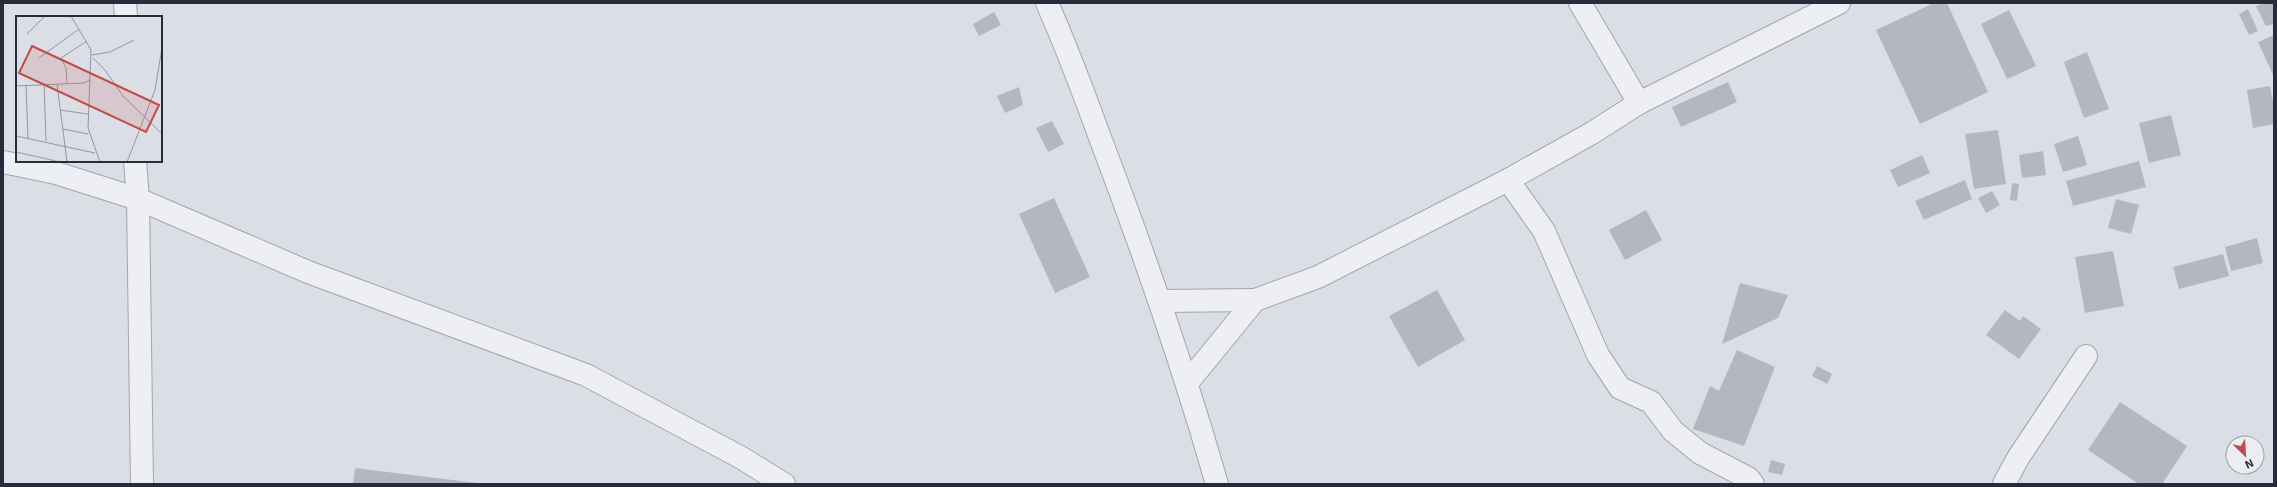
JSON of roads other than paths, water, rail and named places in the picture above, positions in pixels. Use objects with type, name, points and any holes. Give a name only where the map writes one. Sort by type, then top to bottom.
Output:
[{"type":"street","points":[[125,3],[126,16]]},
{"type":"street","points":[[1048,3],[1120,188],[1161,301],[1188,382],[1217,484]]},
{"type":"street","points":[[1580,3],[1639,103]]},
{"type":"street","points":[[1161,301],[1255,300],[1318,277],[1508,180],[1592,133],[1639,103],[1839,3]]},
{"type":"street","points":[[3,162],[61,167],[308,272],[586,375],[740,457],[784,484]]},
{"type":"street","points":[[135,162],[138,200],[142,484]]},
{"type":"street","points":[[1508,180],[1544,231],[1598,355],[1620,388],[1650,402],[1674,432],[1700,453],[1748,478],[1753,484]]},
{"type":"street","points":[[1188,382],[1255,300]]},
{"type":"street","points":[[2004,484],[2018,458],[2086,356]]}]
